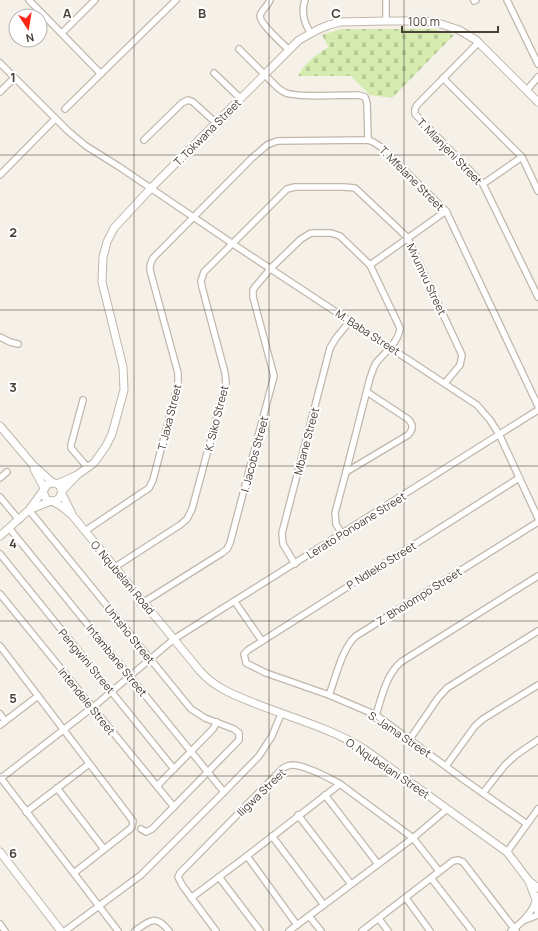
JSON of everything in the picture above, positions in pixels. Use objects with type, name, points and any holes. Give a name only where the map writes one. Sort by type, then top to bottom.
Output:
[{"type":"street","points":[[29,0],[100,74]]},
{"type":"street","points":[[62,33],[95,0]]},
{"type":"street","points":[[65,109],[176,0]]},
{"type":"street","points":[[270,0],[269,4],[260,15],[260,19],[289,50]]},
{"type":"street","points":[[305,0],[303,5],[303,13],[307,28],[311,33]]},
{"type":"street","points":[[386,0],[386,21]]},
{"type":"street","points":[[507,0],[538,64]]},
{"type":"street","name":"T. Tokwana Street","points":[[62,492],[101,454],[112,434],[124,390],[122,361],[103,291],[102,282],[103,257],[107,242],[114,228],[151,188],[299,40],[329,25],[340,22],[424,21],[438,23],[460,30],[478,43],[538,102]]},
{"type":"street","name":"T. Mlanjeni Street","points":[[478,43],[417,105],[415,114],[483,184],[538,297]]},
{"type":"street","points":[[239,49],[278,88],[288,94],[358,95],[365,97],[367,103],[368,140]]},
{"type":"street","name":"M. Baba Street","points":[[0,63],[55,119],[86,146],[477,405],[490,420],[499,434],[538,518]]},
{"type":"street","points":[[214,73],[240,98]]},
{"type":"street","points":[[526,90],[538,77]]},
{"type":"street","points":[[0,92],[14,78]]},
{"type":"street","points":[[443,78],[522,157],[538,191]]},
{"type":"street","points":[[144,140],[182,102],[188,100],[193,102],[216,123]]},
{"type":"street","points":[[0,175],[55,119]]},
{"type":"street","name":"T. Mfelane Street","points":[[194,217],[252,158],[270,143],[277,141],[368,140],[377,144],[446,211],[538,406]]},
{"type":"street","points":[[483,184],[522,157]]},
{"type":"street","name":"Mvumvu Street","points":[[232,243],[284,191],[295,187],[355,188],[407,238],[462,355],[460,365],[445,383]]},
{"type":"street","points":[[370,265],[446,211]]},
{"type":"street","name":"T. Jaxa Street","points":[[85,531],[144,492],[153,480],[178,379],[149,267],[153,258],[194,217]]},
{"type":"street","points":[[271,268],[301,240],[311,233],[331,232],[340,236],[370,265],[400,328],[398,336],[373,369],[335,513],[334,521],[342,534]]},
{"type":"street","name":"K. Siko Street","points":[[115,567],[180,525],[187,519],[192,509],[226,379],[201,281],[204,272],[232,243]]},
{"type":"street","name":"I. Jacobs Street","points":[[144,602],[222,553],[227,549],[232,540],[274,376],[252,294],[255,287],[271,268]]},
{"type":"street","name":"Mbane Street","points":[[295,564],[283,544],[282,533],[330,348],[350,321]]},
{"type":"street","points":[[0,338],[18,344]]},
{"type":"street","points":[[346,472],[412,432],[413,428],[408,419],[367,392]]},
{"type":"street","points":[[83,400],[71,448],[88,468]]},
{"type":"street","name":"Lerato Ponoane Street","points":[[0,778],[92,708],[174,639],[538,410]]},
{"type":"street","points":[[0,426],[32,466],[44,490],[45,496],[51,501]]},
{"type":"street","points":[[29,510],[57,500],[62,492],[60,487],[32,466]]},
{"type":"street","points":[[0,478],[7,472]]},
{"type":"street","name":"T. Tokwana Street","points":[[55,483],[78,475]]},
{"type":"street","name":"P. Ndleko Street","points":[[244,654],[262,641],[519,478]]},
{"type":"street","points":[[0,536],[29,510],[48,484],[55,483]]},
{"type":"street","name":"O. Nqubelani Road","points":[[62,492],[72,516]]},
{"type":"street","points":[[0,497],[19,520]]},
{"type":"street","name":"O. Nqubelani Road","points":[[51,501],[61,506],[72,516],[174,639]]},
{"type":"street","name":"Untsho Street","points":[[29,510],[191,709],[196,714],[237,730],[240,736],[239,740],[208,772]]},
{"type":"street","name":"Z. Bholompo Street","points":[[329,695],[346,649],[350,641],[356,636],[538,522]]},
{"type":"street","name":"Intambane Street","points":[[9,528],[224,792]]},
{"type":"street","name":"Pengwini Street","points":[[0,554],[174,768]]},
{"type":"street","points":[[376,714],[390,675],[394,668],[401,662],[538,576]]},
{"type":"street","name":"Intendele Street","points":[[0,594],[174,807]]},
{"type":"street","points":[[235,602],[262,641]]},
{"type":"street","points":[[410,739],[438,698],[447,688],[538,631]]},
{"type":"street","name":"O. Nqubelani Street","points":[[174,639],[200,671],[212,683],[227,692],[350,740],[508,852],[529,881],[537,903]]},
{"type":"street","points":[[0,646],[89,764],[130,815],[133,824],[130,829],[74,873]]},
{"type":"street","name":"S. Jama Street","points":[[244,654],[246,663],[250,666],[376,714],[527,824]]},
{"type":"street","points":[[446,766],[475,726],[483,719],[538,685]]},
{"type":"street","points":[[0,714],[2,722],[38,696]]},
{"type":"street","points":[[65,931],[141,875],[224,792],[259,756],[272,736],[281,714]]},
{"type":"street","points":[[157,786],[213,729],[217,722]]},
{"type":"street","points":[[483,793],[504,765],[538,740]]},
{"type":"street","points":[[26,812],[89,764]]},
{"type":"street","name":"Iligwa Street","points":[[216,931],[191,898],[178,877],[180,873],[282,768],[293,765],[329,777],[340,784],[413,838],[439,871]]},
{"type":"street","points":[[141,829],[146,832],[149,831],[208,772]]},
{"type":"street","points":[[0,778],[118,931]]},
{"type":"street","points":[[191,898],[340,784]]},
{"type":"street","points":[[57,788],[104,849]]},
{"type":"street","points":[[325,795],[378,864]]},
{"type":"street","points":[[289,931],[413,838],[448,809]]},
{"type":"street","points":[[508,852],[538,809]]},
{"type":"street","points":[[298,815],[351,884]]},
{"type":"street","points":[[272,836],[324,904]]},
{"type":"street","points":[[0,852],[61,931]]},
{"type":"street","points":[[246,856],[297,925]]},
{"type":"street","points":[[362,931],[453,861],[461,860],[514,930],[530,914],[537,903]]},
{"type":"street","points":[[219,877],[260,931]]},
{"type":"street","points":[[431,878],[472,931]]},
{"type":"street","name":"O. Nqubelani Street","points":[[529,881],[538,888]]},
{"type":"street","points":[[406,898],[430,931]]},
{"type":"street","points":[[523,921],[538,915]]},
{"type":"street","points":[[309,916],[321,931]]},
{"type":"street","points":[[379,919],[388,931]]},
{"type":"street","points":[[135,931],[150,920],[156,920],[161,922],[168,931]]},
{"type":"street","points":[[0,924],[5,931]]},
{"type":"green space","points":[[341,29],[434,29],[454,35],[392,98],[370,95],[351,76],[298,76],[307,63],[329,47],[322,35]]}]
